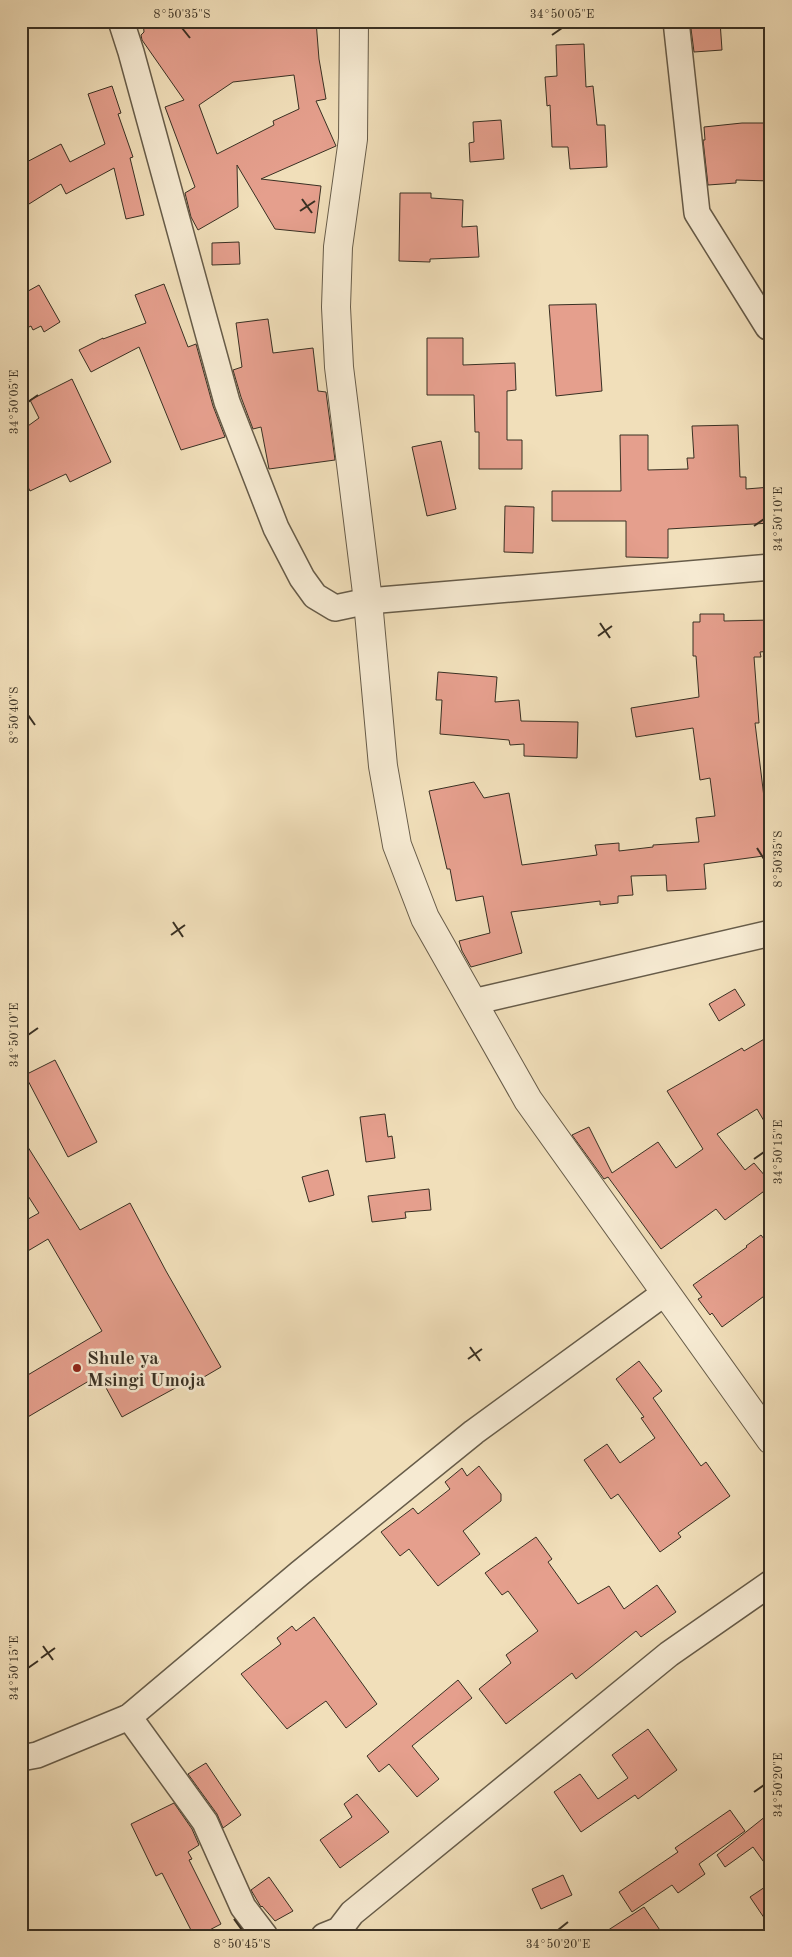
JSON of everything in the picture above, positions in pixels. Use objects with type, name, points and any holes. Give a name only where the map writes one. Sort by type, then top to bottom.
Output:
[{"type":"street","points":[[121,21],[227,402],[276,528],[302,578],[315,596],[335,608],[368,601],[771,567]]},
{"type":"street","points":[[354,21],[353,139],[338,247],[336,307],[339,367],[368,601],[383,766],[398,844],[425,918],[528,1100],[771,1440]]},
{"type":"street","points":[[676,21],[697,213],[768,327],[771,328]]},
{"type":"street","points":[[473,1002],[771,933]]},
{"type":"street","points":[[21,1758],[37,1755],[129,1717],[300,1572],[474,1432],[666,1292]]},
{"type":"street","points":[[335,1934],[352,1913],[669,1654],[771,1583]]},
{"type":"street","points":[[129,1717],[205,1822],[243,1907],[264,1936]]},
{"type":"building","points":[[143,21],[250,21],[250,26],[289,21],[316,21],[319,59],[326,99],[316,101],[336,146],[261,179],[321,186],[315,233],[275,229],[237,165],[238,207],[198,230],[191,217],[185,193],[195,187],[165,107],[184,100],[142,40],[141,35],[144,32]],"holes":[[[294,75],[299,109],[273,121],[274,125],[217,154],[199,105],[233,82]]]},
{"type":"building","points":[[690,21],[720,21],[722,50],[694,52]]},
{"type":"building","points":[[584,44],[586,87],[593,86],[597,125],[605,125],[607,167],[570,169],[568,147],[552,147],[550,105],[547,106],[545,77],[557,76],[556,45]]},
{"type":"building","points":[[112,86],[121,113],[118,114],[133,157],[130,158],[144,215],[126,219],[114,168],[66,194],[61,184],[21,209],[21,165],[61,144],[70,162],[105,144],[88,94]]},
{"type":"building","points":[[501,120],[504,159],[470,162],[469,143],[474,142],[473,122]]},
{"type":"building","points":[[742,123],[771,123],[771,181],[736,180],[736,183],[708,185],[703,140],[705,140],[704,127]]},
{"type":"building","points":[[400,193],[431,193],[431,198],[463,200],[462,227],[477,226],[479,257],[430,259],[430,262],[399,261]]},
{"type":"building","points":[[239,242],[240,264],[212,265],[212,243]]},
{"type":"building","points":[[164,284],[188,347],[196,344],[213,406],[225,437],[181,450],[139,347],[91,372],[79,350],[103,338],[146,323],[135,295]]},
{"type":"building","points":[[39,285],[60,322],[44,332],[41,326],[33,330],[31,326],[21,331],[21,295]]},
{"type":"building","points":[[596,304],[602,391],[556,396],[549,305]]},
{"type":"building","points":[[268,319],[273,353],[313,348],[318,391],[326,392],[335,460],[269,469],[261,427],[253,429],[233,370],[242,367],[236,323]]},
{"type":"building","points":[[427,338],[463,338],[463,365],[515,363],[516,390],[507,391],[507,440],[522,440],[522,469],[479,469],[479,432],[475,432],[474,395],[427,395]]},
{"type":"building","points":[[72,379],[111,462],[70,482],[66,474],[30,491],[26,483],[21,486],[21,431],[39,418],[30,400]]},
{"type":"building","points":[[738,425],[740,477],[746,477],[746,489],[771,487],[771,523],[668,529],[668,558],[626,557],[626,521],[552,521],[552,491],[621,491],[620,435],[648,435],[648,470],[688,469],[687,458],[694,458],[692,426]]},
{"type":"building","points":[[441,441],[456,509],[427,516],[412,447]]},
{"type":"building","points":[[505,506],[534,507],[533,553],[504,552]]},
{"type":"building","points":[[700,614],[724,614],[724,621],[771,620],[771,651],[760,652],[761,657],[754,657],[759,723],[755,723],[771,855],[704,864],[706,889],[667,891],[666,875],[631,876],[633,895],[618,896],[618,903],[600,905],[600,901],[511,912],[522,953],[471,967],[459,941],[490,933],[483,896],[456,901],[450,869],[447,869],[429,791],[474,782],[484,798],[509,793],[522,865],[597,855],[595,845],[619,843],[619,851],[653,847],[653,845],[699,842],[696,818],[715,816],[710,778],[700,780],[693,728],[636,737],[631,708],[699,697],[696,656],[693,656],[693,622],[700,622]]},
{"type":"building","points":[[438,672],[497,677],[495,702],[519,700],[521,721],[578,722],[577,758],[524,756],[524,744],[510,745],[509,740],[440,734],[442,700],[436,700]]},
{"type":"building","points":[[735,989],[745,1005],[719,1021],[709,1004]]},
{"type":"building","points":[[771,1035],[771,1133],[757,1109],[717,1134],[745,1170],[754,1163],[771,1183],[771,1186],[725,1220],[716,1209],[661,1249],[608,1177],[604,1179],[572,1135],[589,1127],[612,1173],[658,1142],[676,1168],[703,1149],[667,1091],[742,1048],[744,1051]]},
{"type":"building","points":[[55,1060],[97,1142],[68,1157],[25,1075]]},
{"type":"building","points":[[385,1114],[388,1137],[392,1136],[395,1158],[366,1162],[360,1117]]},
{"type":"building","points":[[21,1136],[80,1230],[130,1203],[166,1271],[221,1367],[192,1384],[190,1380],[122,1417],[99,1375],[21,1421],[21,1379],[102,1331],[48,1239],[21,1255],[21,1223],[39,1213],[21,1185]]},
{"type":"building","points":[[328,1170],[334,1195],[309,1202],[302,1177]]},
{"type":"building","points":[[429,1189],[431,1210],[405,1212],[406,1218],[372,1222],[368,1196]]},
{"type":"building","points":[[761,1235],[771,1248],[771,1291],[722,1327],[712,1313],[710,1315],[698,1299],[702,1297],[693,1285]]},
{"type":"building","points":[[639,1361],[662,1391],[653,1398],[701,1466],[706,1462],[730,1496],[678,1533],[681,1537],[660,1552],[618,1494],[611,1499],[584,1460],[607,1444],[620,1463],[655,1438],[641,1418],[644,1417],[616,1379]]},
{"type":"building","points":[[479,1466],[501,1494],[501,1501],[463,1531],[480,1554],[438,1586],[409,1549],[400,1556],[381,1532],[413,1508],[418,1514],[450,1489],[445,1482],[462,1468],[467,1476]]},
{"type":"building","points":[[536,1537],[552,1559],[548,1562],[578,1604],[609,1586],[624,1609],[657,1585],[676,1612],[641,1637],[636,1631],[576,1679],[572,1673],[506,1724],[479,1689],[511,1663],[506,1655],[538,1631],[508,1591],[502,1595],[485,1573]]},
{"type":"building","points":[[314,1617],[377,1704],[346,1728],[326,1701],[287,1729],[241,1674],[281,1644],[277,1638],[292,1626],[296,1631]]},
{"type":"building","points":[[458,1680],[472,1698],[412,1746],[439,1779],[417,1797],[389,1764],[379,1772],[367,1756]]},
{"type":"building","points":[[648,1729],[677,1770],[638,1799],[635,1795],[581,1832],[554,1792],[580,1774],[598,1799],[628,1778],[612,1755]]},
{"type":"building","points":[[206,1763],[241,1815],[223,1828],[217,1814],[188,1774]]},
{"type":"building","points":[[357,1794],[389,1832],[340,1868],[320,1840],[352,1817],[344,1804]]},
{"type":"building","points":[[174,1803],[192,1829],[199,1845],[188,1852],[192,1859],[189,1860],[221,1924],[198,1936],[194,1936],[162,1873],[156,1876],[131,1824]]},
{"type":"building","points":[[730,1810],[745,1831],[699,1864],[705,1874],[678,1893],[672,1885],[632,1912],[619,1892],[678,1852],[675,1848]]},
{"type":"building","points":[[771,1812],[771,1872],[753,1847],[725,1867],[717,1855]]},
{"type":"building","points":[[563,1875],[572,1895],[541,1909],[532,1889]]},
{"type":"building","points":[[269,1877],[293,1911],[275,1921],[261,1907],[251,1890]]},
{"type":"building","points":[[771,1883],[771,1928],[750,1897]]},
{"type":"building","points":[[644,1907],[664,1936],[599,1936]]},
{"type":"place","name":"Shule ya Msingi Umoja","points":[[77,1368]]}]
